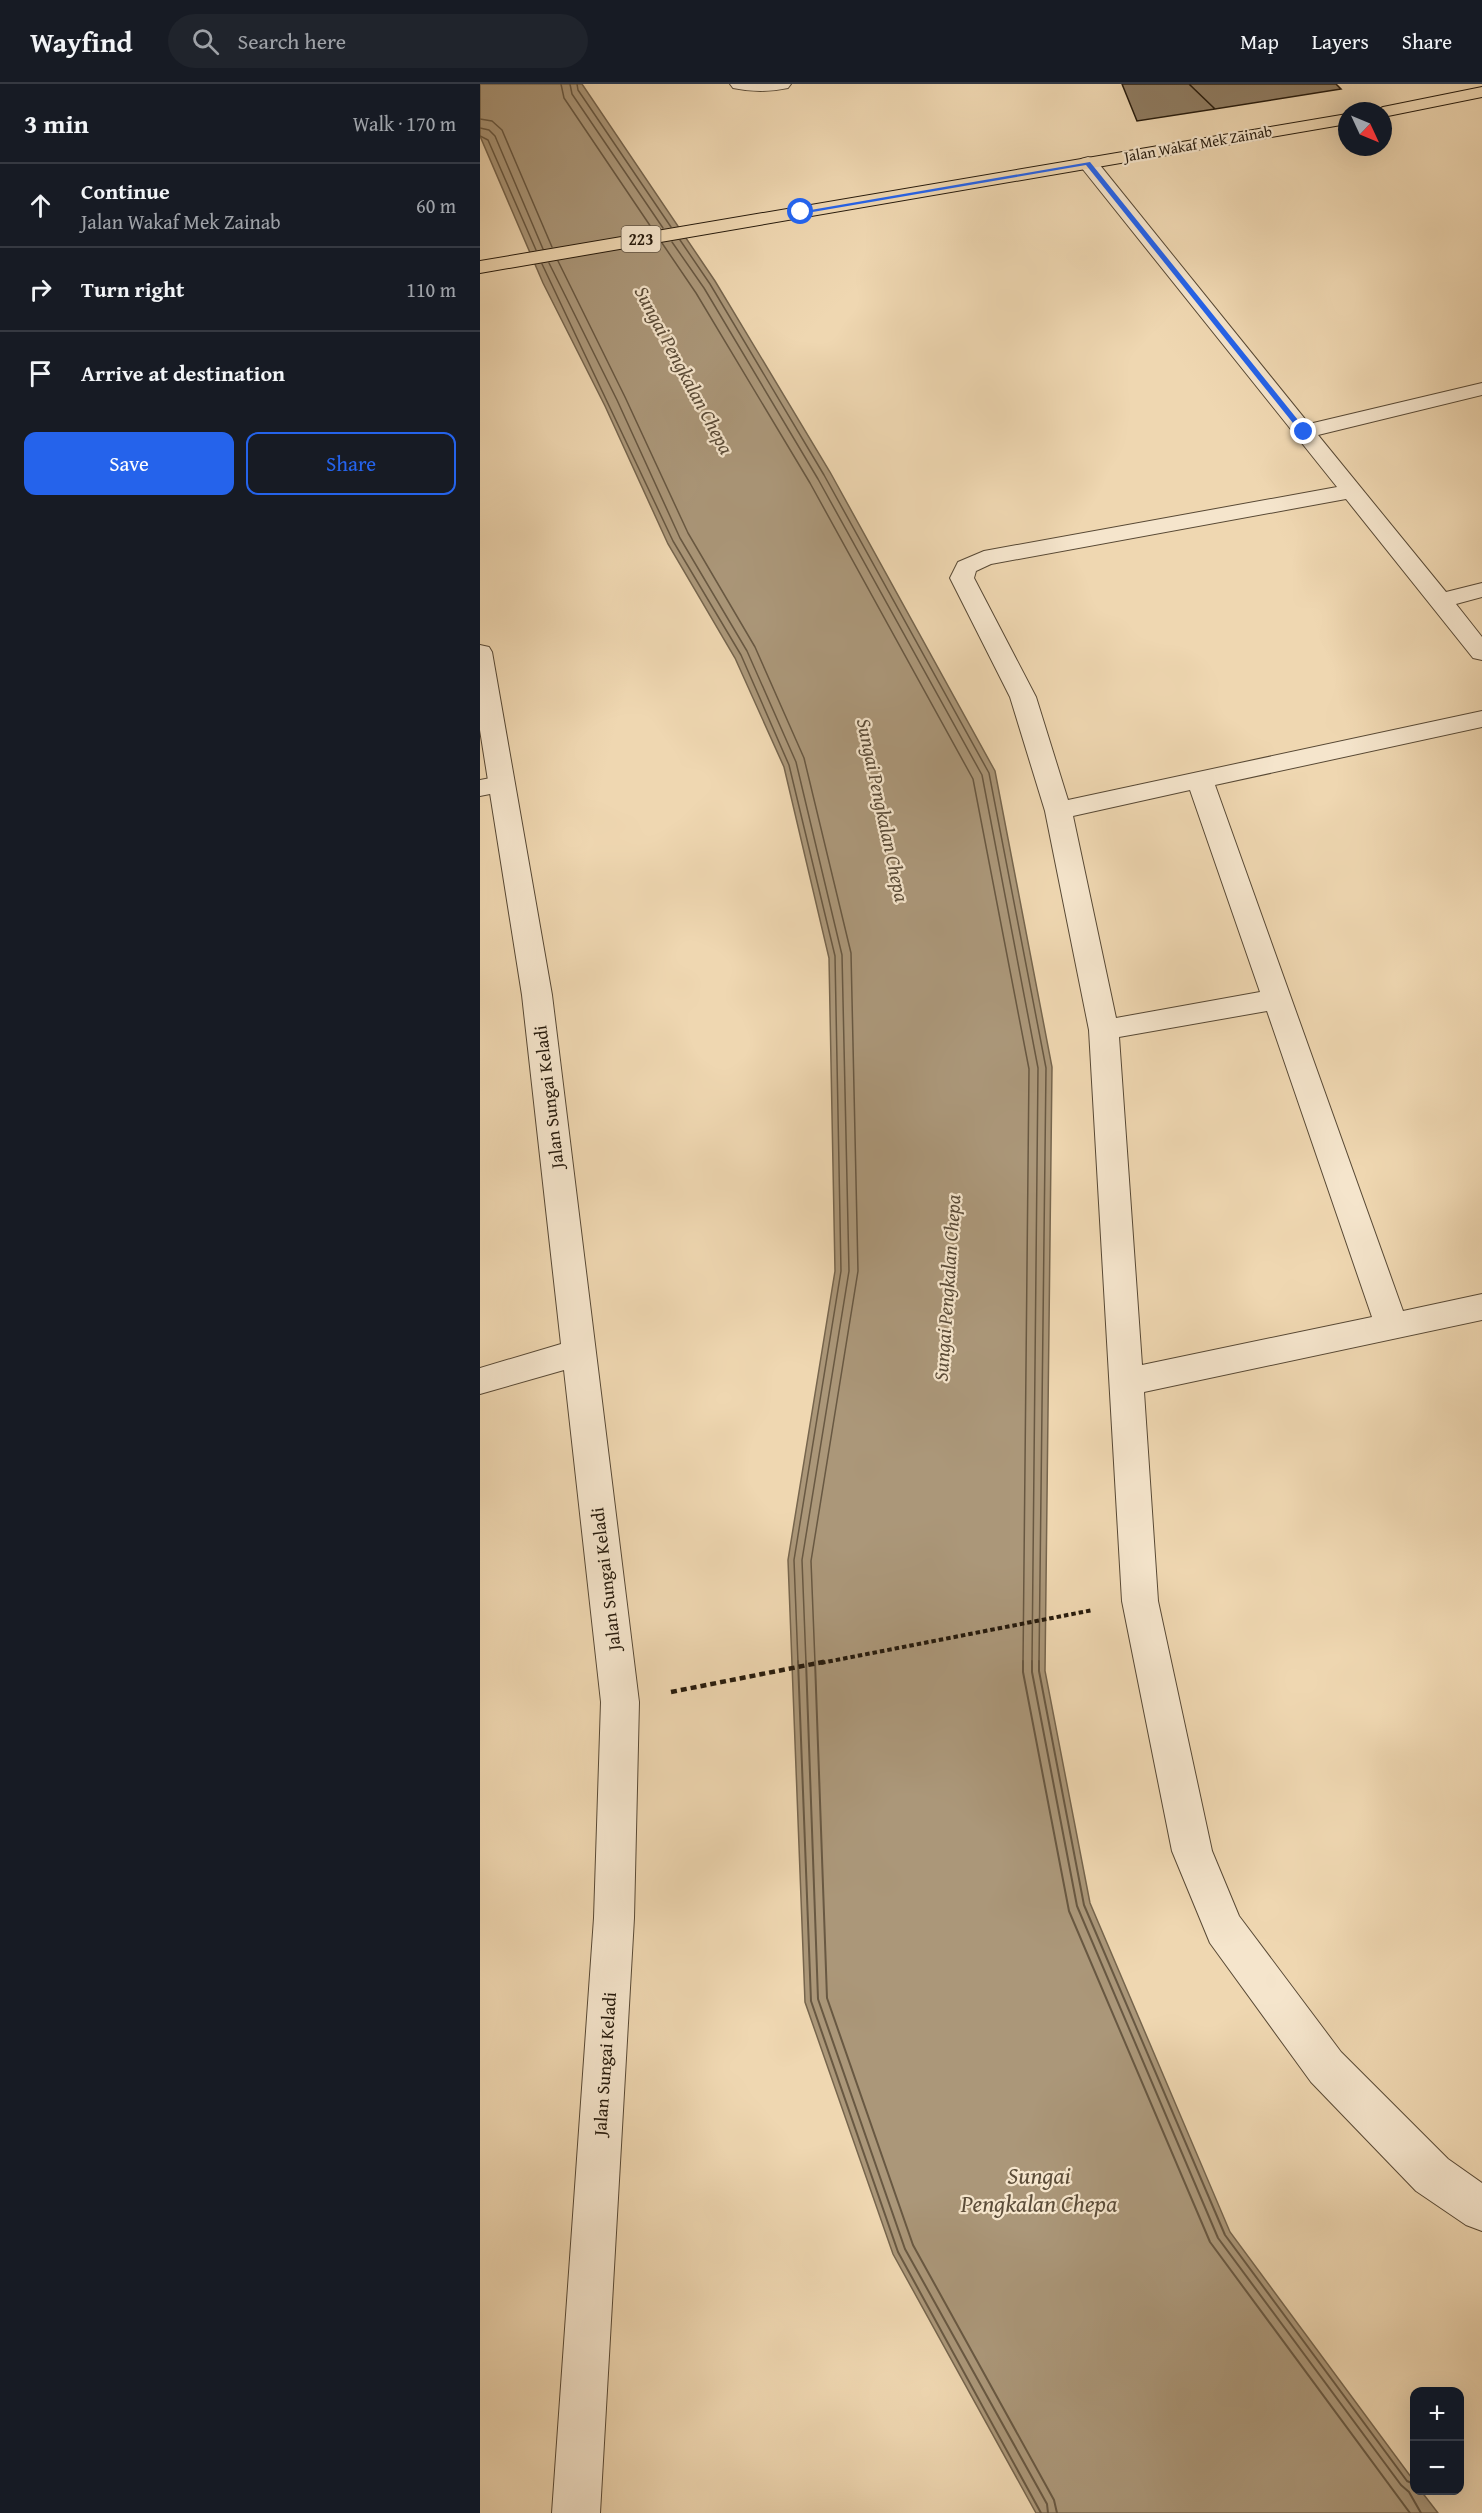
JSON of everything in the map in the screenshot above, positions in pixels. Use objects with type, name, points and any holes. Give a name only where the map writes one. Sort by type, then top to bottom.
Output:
[{"type":"main road","points":[[1392,111],[1482,92]]},
{"type":"main road","points":[[1392,112],[1482,100]]},
{"type":"main road","name":"Jalan Wakaf Mek Zainab","points":[[480,267],[1338,121]]},
{"type":"street","points":[[739,84],[763,87],[782,84]]},
{"type":"street","points":[[1088,163],[1482,653]]},
{"type":"street","points":[[1304,432],[1482,389]]},
{"type":"street","points":[[1352,491],[984,558],[966,567],[962,578],[1023,697],[1058,811],[1104,1030],[1140,1600],[1192,1851],[1224,1929],[1326,2067],[1432,2175],[1482,2209]]},
{"type":"street","points":[[1440,601],[1482,590]]},
{"type":"street","name":"Jalan Sungai Keladi","points":[[480,652],[491,786],[537,995],[620,1702],[614,1918],[576,2513]]},
{"type":"street","points":[[1058,811],[1482,719]]},
{"type":"street","points":[[1200,780],[1392,1326]]},
{"type":"street","points":[[1104,1030],[1278,999]]},
{"type":"street","points":[[1126,1382],[1482,1307]]},
{"type":"street","points":[[480,1382],[580,1352]]},
{"type":"path","points":[[620,1702],[1046,1619]]},
{"type":"water","name":"Sungai Pengkalan Chepa","points":[[480,84],[582,84],[715,281],[830,472],[995,771],[1052,1067],[1045,1671],[1090,1903],[1230,2232],[1410,2476],[1410,2495],[1424,2495],[1438,2513],[1036,2513],[893,2254],[805,2002],[788,1560],[835,1271],[829,958],[784,767],[735,658],[668,544],[605,406],[543,283],[480,136]]},
{"type":"building","points":[[1122,84],[1189,84],[1215,109],[1137,121]]},
{"type":"building","points":[[1189,84],[1336,84],[1341,89],[1215,109]]},
{"type":"route","points":[[801,212],[1088,163],[1304,432]]}]
